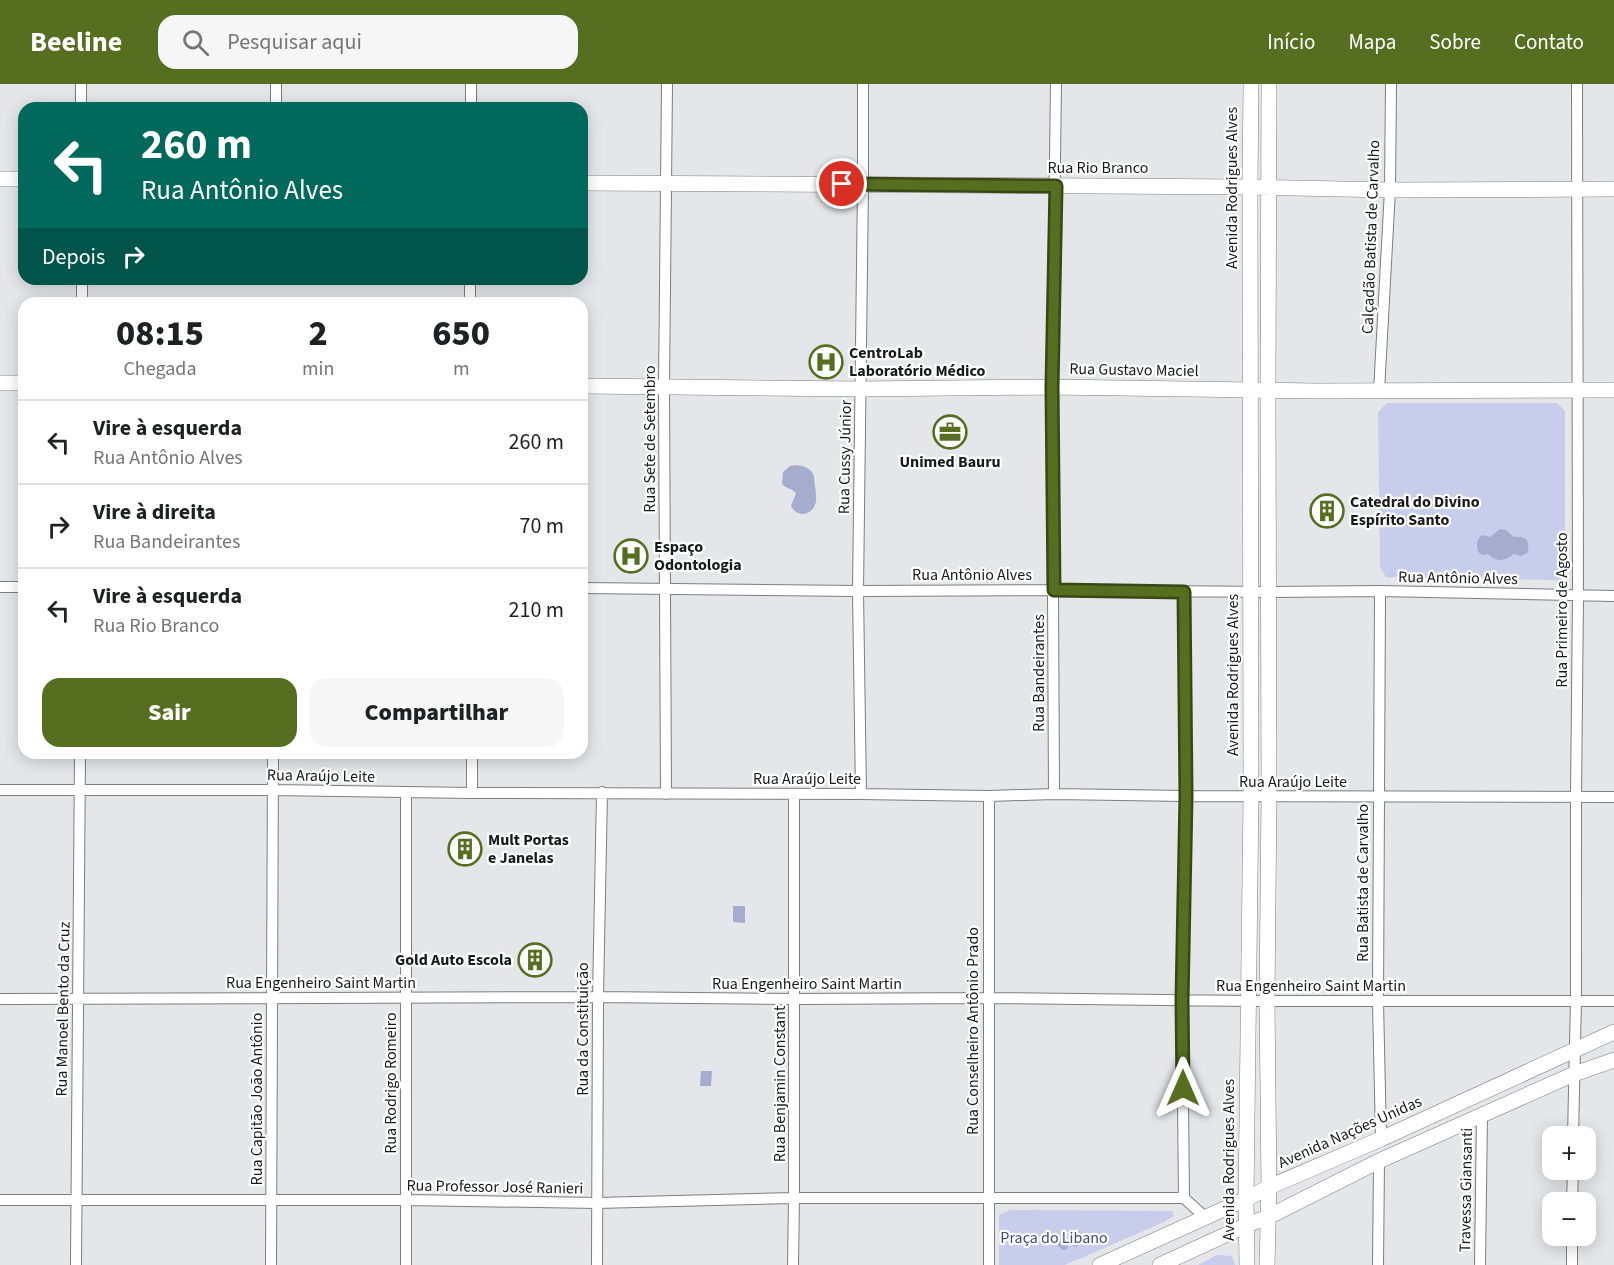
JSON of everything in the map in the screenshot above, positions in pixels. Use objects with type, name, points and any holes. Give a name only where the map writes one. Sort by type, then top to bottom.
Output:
[{"type":"main road","name":"Avenida Rodrigues Alves","points":[[1247,1265],[1251,796],[1251,84]]},
{"type":"main road","points":[[1268,1265],[1269,84]]},
{"type":"main road","points":[[0,179],[18,179]]},
{"type":"main road","name":"Rua Rio Branco","points":[[588,183],[1390,190],[1614,189]]},
{"type":"main road","points":[[0,383],[18,383]]},
{"type":"main road","name":"Rua Gustavo Maciel","points":[[588,386],[861,389],[1052,387],[1268,391],[1614,390]]},
{"type":"main road","name":"Avenida Nações Unidas","points":[[1100,1265],[1614,1032]]},
{"type":"main road","points":[[1160,1265],[1268,1217],[1379,1161],[1574,1074],[1614,1060]]},
{"type":"street","points":[[81,84],[81,102]]},
{"type":"street","points":[[276,84],[276,102]]},
{"type":"street","points":[[471,84],[471,102]]},
{"type":"street","name":"Rua Sete de Setembro","points":[[666,794],[664,387],[667,84]]},
{"type":"street","name":"Rua Cussy Júnior","points":[[861,794],[858,591],[863,84]]},
{"type":"street","name":"Rua Bandeirantes","points":[[1054,794],[1052,387],[1056,84]]},
{"type":"street","name":"Calçadão Batista de Carvalho","points":[[1379,391],[1390,190],[1391,84]]},
{"type":"street","name":"Rua Primeiro de Agosto","points":[[1573,1126],[1576,1050],[1578,596],[1577,84]]},
{"type":"street","points":[[0,587],[18,587]]},
{"type":"street","name":"Rua Antônio Alves","points":[[588,588],[858,591],[1380,591],[1614,596]]},
{"type":"street","name":"Rua Batista de Carvalho","points":[[1380,591],[1378,1001],[1381,1139]]},
{"type":"street","points":[[1184,592],[1186,796],[1182,1000],[1184,1198]]},
{"type":"street","name":"Rua Manoel Bento da Cruz","points":[[76,1265],[80,759]]},
{"type":"street","name":"Rua Capitão João Antônio","points":[[271,1265],[273,759]]},
{"type":"street","points":[[472,759],[472,793]]},
{"type":"street","name":"Rua Araújo Leite","points":[[0,790],[1614,797]]},
{"type":"street","name":"Rua Rodrigo Romeiro","points":[[406,792],[406,1265]]},
{"type":"street","name":"Rua da Constituição","points":[[597,1265],[598,997],[602,792]]},
{"type":"street","name":"Rua Benjamin Constant","points":[[793,1265],[794,794]]},
{"type":"street","name":"Rua Conselheiro Antônio Prado","points":[[988,796],[989,1265]]},
{"type":"street","name":"Rua Engenheiro Saint Martin","points":[[0,999],[598,997],[1614,1001]]},
{"type":"street","name":"Travessa Giansanti","points":[[1480,1265],[1482,1115]]},
{"type":"street","points":[[1377,1265],[1379,1161]]},
{"type":"street","name":"Rua Professor José Ranieri","points":[[0,1200],[407,1200],[597,1203],[794,1198],[989,1199]]},
{"type":"street","points":[[989,1199],[1184,1198],[1206,1218]]},
{"type":"street","points":[[1572,1246],[1572,1265]]},
{"type":"green space","points":[[1387,403],[1557,403],[1565,411],[1565,576],[1558,580],[1386,577],[1380,567],[1378,412]]},
{"type":"green space","name":"Praça do Libano","points":[[1010,1210],[1172,1211],[1174,1216],[1065,1265],[999,1265],[999,1215]]},
{"type":"green space","points":[[1217,1255],[1232,1256],[1235,1265],[1198,1265]]},
{"type":"shaded area","points":[[797,465],[807,468],[814,476],[815,506],[805,514],[794,510],[791,506],[796,493],[782,484],[783,472],[790,466]]},
{"type":"shaded area","points":[[1500,529],[1506,530],[1514,537],[1524,538],[1528,543],[1527,553],[1521,556],[1514,554],[1501,560],[1479,553],[1477,543],[1480,537],[1482,535],[1490,537]]},
{"type":"shaded area","points":[[733,906],[745,906],[745,923],[733,922]]},
{"type":"shaded area","points":[[701,1071],[712,1071],[711,1086],[700,1086]]},
{"type":"shaded area","points":[[1072,1231],[1079,1231],[1082,1234],[1082,1243],[1076,1247],[1069,1244],[1067,1249],[1063,1250],[1058,1243],[1062,1239],[1069,1240]]},
{"type":"place","name":"CentroLab Laboratório Médico","points":[[826,362]]},
{"type":"place","name":"Unimed Bauru","points":[[950,432]]},
{"type":"place","name":"Catedral do Divino Espírito Santo","points":[[1327,511]]},
{"type":"place","name":"Espaço Odontologia","points":[[631,556]]},
{"type":"place","name":"Mult Portas e Janelas","points":[[465,849]]},
{"type":"place","name":"Gold Auto Escola","points":[[535,960]]},
{"type":"route","points":[[842,184],[1056,186],[1052,387],[1054,590],[1184,592],[1186,796],[1182,1000],[1183,1088]]}]
